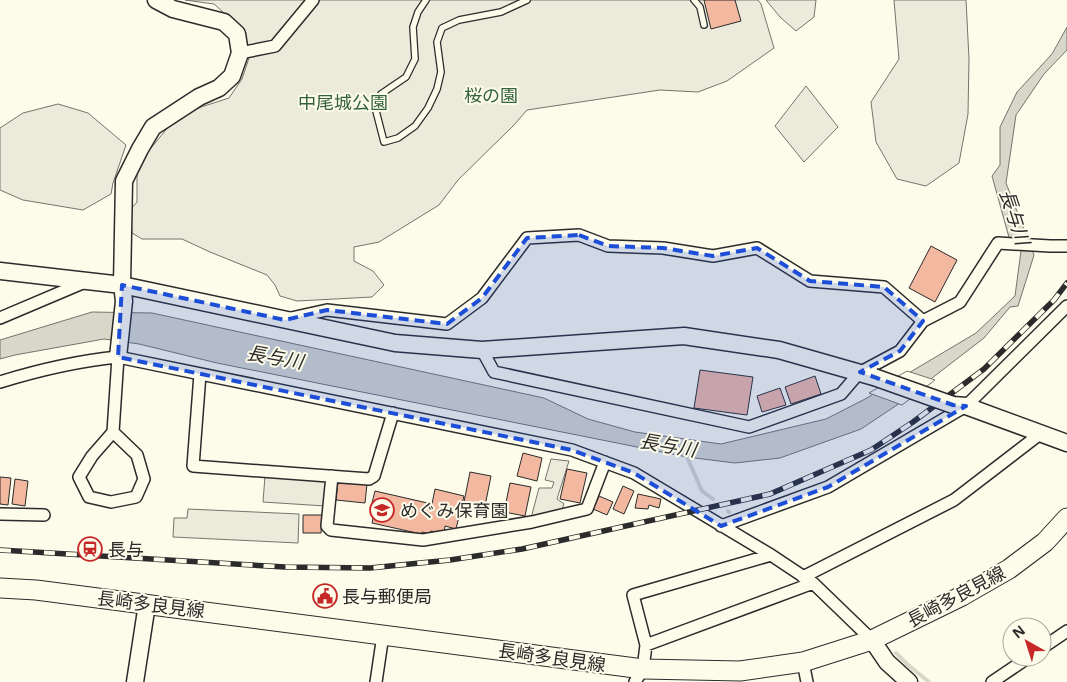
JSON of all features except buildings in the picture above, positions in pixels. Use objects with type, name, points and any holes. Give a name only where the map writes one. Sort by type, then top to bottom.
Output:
[{"type":"main road","name":"長崎多良見線","points":[[0,588],[36,590],[383,634],[639,676],[740,671],[803,662],[872,640],[962,596],[1009,569],[1045,542],[1067,518]]},
{"type":"street","points":[[113,432],[137,455],[144,479],[136,497],[111,502],[89,497],[79,477],[92,456],[113,432],[123,293],[124,181],[153,127],[199,97],[219,88],[232,76],[240,53],[236,34],[224,22],[173,9],[156,0]]},
{"type":"street","points":[[240,53],[275,46],[313,0]]},
{"type":"street","points":[[285,320],[327,310],[447,324],[482,298],[527,238],[578,235],[608,246],[663,248],[713,256],[758,248],[810,281],[884,287],[923,321]]},
{"type":"street","points":[[482,350],[494,372],[749,427],[841,394],[900,351],[923,321],[960,302],[998,243],[1067,245]]},
{"type":"street","points":[[0,271],[86,281],[123,293],[285,320],[395,344],[482,350],[684,336],[779,350],[866,375],[959,405],[1067,444]]},
{"type":"street","points":[[0,318],[86,281]]},
{"type":"street","points":[[721,526],[828,487],[959,405],[1067,306]]},
{"type":"street","points":[[0,382],[38,370],[84,361],[118,357],[572,450],[634,472],[813,583],[872,640],[887,662],[909,682]]},
{"type":"street","points":[[200,374],[194,466],[368,479],[374,476],[394,414]]},
{"type":"street","points":[[803,577],[954,500],[1040,434]]},
{"type":"street","points":[[332,476],[327,526],[331,530],[423,540],[532,522],[587,509],[605,462]]},
{"type":"street","points":[[0,514],[44,515]]},
{"type":"street","points":[[639,676],[646,644],[632,595],[770,555]]},
{"type":"street","points":[[646,644],[813,583]]},
{"type":"street","points":[[135,682],[147,604]]},
{"type":"street","points":[[1052,641],[1067,631]]},
{"type":"street","points":[[376,682],[383,634]]},
{"type":"street","points":[[803,662],[807,682]]},
{"type":"street","points":[[992,682],[1014,667]]},
{"type":"lane","points":[[426,0],[418,12],[413,27],[415,59],[406,77],[381,94],[376,111],[384,142],[398,138],[415,126],[428,108],[437,89],[442,72],[437,42],[442,28],[459,20],[502,12],[527,0]]},
{"type":"lane","points":[[694,0],[700,7],[704,25]]},
{"type":"highlighted area","points":[[579,235],[608,246],[663,248],[713,256],[757,248],[810,281],[884,287],[923,321],[900,351],[860,372],[953,405],[966,406],[828,487],[721,526],[634,473],[572,450],[118,357],[122,285],[285,320],[327,310],[447,324],[482,298],[527,238]]},
{"type":"green space","name":"中尾城公園","points":[[185,0],[758,0],[761,4],[774,48],[727,81],[698,92],[660,90],[527,110],[458,180],[439,205],[379,242],[354,247],[354,261],[373,271],[384,285],[372,297],[297,301],[280,296],[275,285],[267,275],[182,239],[142,239],[132,233],[130,210],[137,202],[137,165],[174,120],[201,107],[229,98],[242,79],[249,58],[246,40],[234,22],[214,4]]},
{"type":"green space","points":[[766,0],[816,0],[814,17],[796,31],[780,17]]},
{"type":"green space","points":[[894,0],[966,0],[969,59],[968,114],[959,163],[926,186],[897,179],[876,142],[871,102],[899,59]]},
{"type":"green space","points":[[806,86],[838,127],[804,162],[775,126]]},
{"type":"green space","points":[[265,476],[327,479],[325,506],[263,502]]},
{"type":"shaded area","points":[[58,104],[88,113],[126,145],[111,194],[83,210],[23,200],[0,190],[0,128],[23,113]]},
{"type":"shaded area","points":[[551,459],[569,461],[557,499],[564,504],[560,514],[531,518],[539,488],[552,488],[554,482],[545,480]]},
{"type":"shaded area","points":[[188,509],[299,514],[298,543],[173,537],[174,518],[187,518]]},
{"type":"water","name":"長与川","points":[[1067,27],[1067,50],[1044,74],[1016,115],[1006,183],[1034,255],[1018,306],[1010,307],[984,338],[897,405],[861,429],[780,458],[735,463],[687,457],[217,363],[139,344],[104,339],[0,359],[0,340],[92,312],[152,313],[544,398],[588,419],[635,432],[721,444],[826,419],[865,399],[976,333],[1015,296],[1021,251],[1010,241],[992,176],[1000,165],[1000,127],[1017,92],[1052,54]]},
{"type":"pier","points":[[907,371],[935,380],[902,405],[869,393]]},
{"type":"waterway","name":"長与川","points":[[687,457],[702,491],[713,499]]},
{"type":"waterway","points":[[896,653],[929,682]]},
{"type":"railway","points":[[0,550],[285,567],[370,568],[450,560],[522,549],[770,494],[871,450],[913,422],[984,369],[1054,300],[1067,283]]},
{"type":"place","name":"めぐみ保育園","points":[[382,510]]},
{"type":"place","name":"長与","points":[[90,549]]},
{"type":"place","name":"長与郵便局","points":[[325,596]]},
{"type":"park label","name":"桜の園","points":[[491,95]]}]
